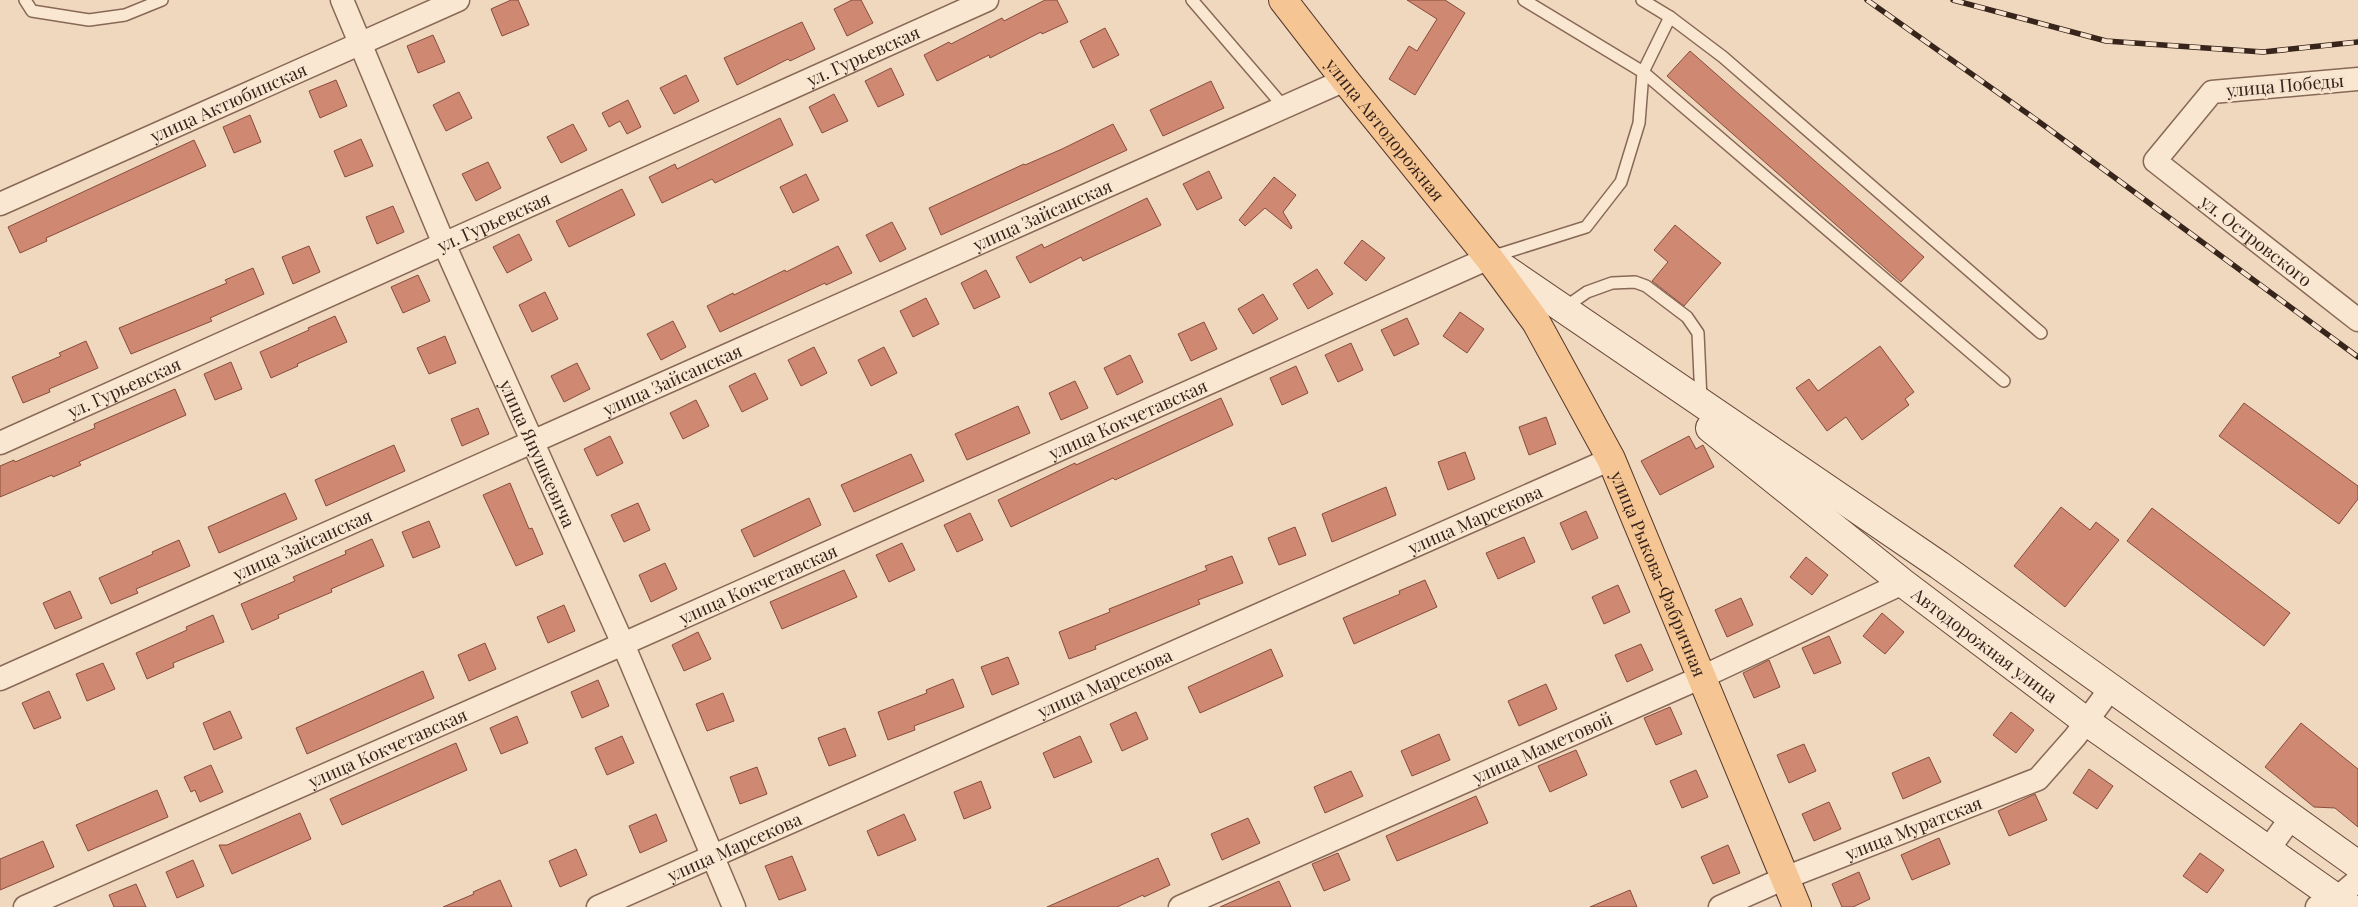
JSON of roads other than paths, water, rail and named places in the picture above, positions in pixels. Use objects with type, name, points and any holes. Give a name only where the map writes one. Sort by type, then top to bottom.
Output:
[{"type":"main road","name":"улица Автодорожная","points":[[1283,0],[1489,258]]},
{"type":"main road","name":"Автодорожная улица","points":[[1489,258],[1638,361],[1701,401],[1938,565],[2358,865]]},
{"type":"main road","name":"улица Рыкова-Фабричная","points":[[1489,258],[1536,322],[1611,459],[1797,907]]},
{"type":"main road","name":"Автодорожная улица","points":[[1638,361],[1663,390],[1902,583],[2086,722],[2268,850],[2334,904]]},
{"type":"street","name":"улица Янушкевича","points":[[342,0],[444,244],[623,644],[734,907]]},
{"type":"street","name":"улица Актюбинская","points":[[0,204],[458,0]]},
{"type":"street","name":"ул. Гурьевская","points":[[0,442],[987,0]]},
{"type":"street","name":"улица Победы","points":[[2155,162],[2212,92],[2358,79]]},
{"type":"street","name":"улица Зайсанская","points":[[1,675],[533,443],[1345,80]]},
{"type":"street","name":"ул. Островского","points":[[2155,162],[2358,320]]},
{"type":"street","name":"улица Кокчетавская","points":[[25,907],[623,644],[1489,258]]},
{"type":"street","name":"улица Марсекова","points":[[598,907],[1611,459]]},
{"type":"street","name":"улица Маметовой","points":[[1180,907],[1702,677],[1902,583]]},
{"type":"street","name":"улица Муратская","points":[[1720,907],[1785,878],[2038,779],[2086,722],[2111,688]]},
{"type":"street","points":[[2268,850],[2291,818]]},
{"type":"street","points":[[2334,904],[2358,880]]},
{"type":"lane","points":[[25,0],[32,11],[89,20],[124,15],[162,0]]},
{"type":"lane","points":[[1192,0],[1284,107]]},
{"type":"lane","points":[[1524,0],[1642,72],[2004,381]]},
{"type":"lane","points":[[1642,0],[1670,17],[1723,57],[2041,333]]},
{"type":"lane","points":[[1489,258],[1586,227],[1621,182],[1639,124],[1642,72],[1670,17]]},
{"type":"lane","points":[[1563,309],[1587,292],[1612,283],[1635,282],[1646,286],[1687,317],[1698,333],[1701,401]]},
{"type":"railway","points":[[1867,0],[2038,121],[2358,357]]},
{"type":"railway","points":[[1953,0],[2106,41],[2263,52],[2358,42]]}]
